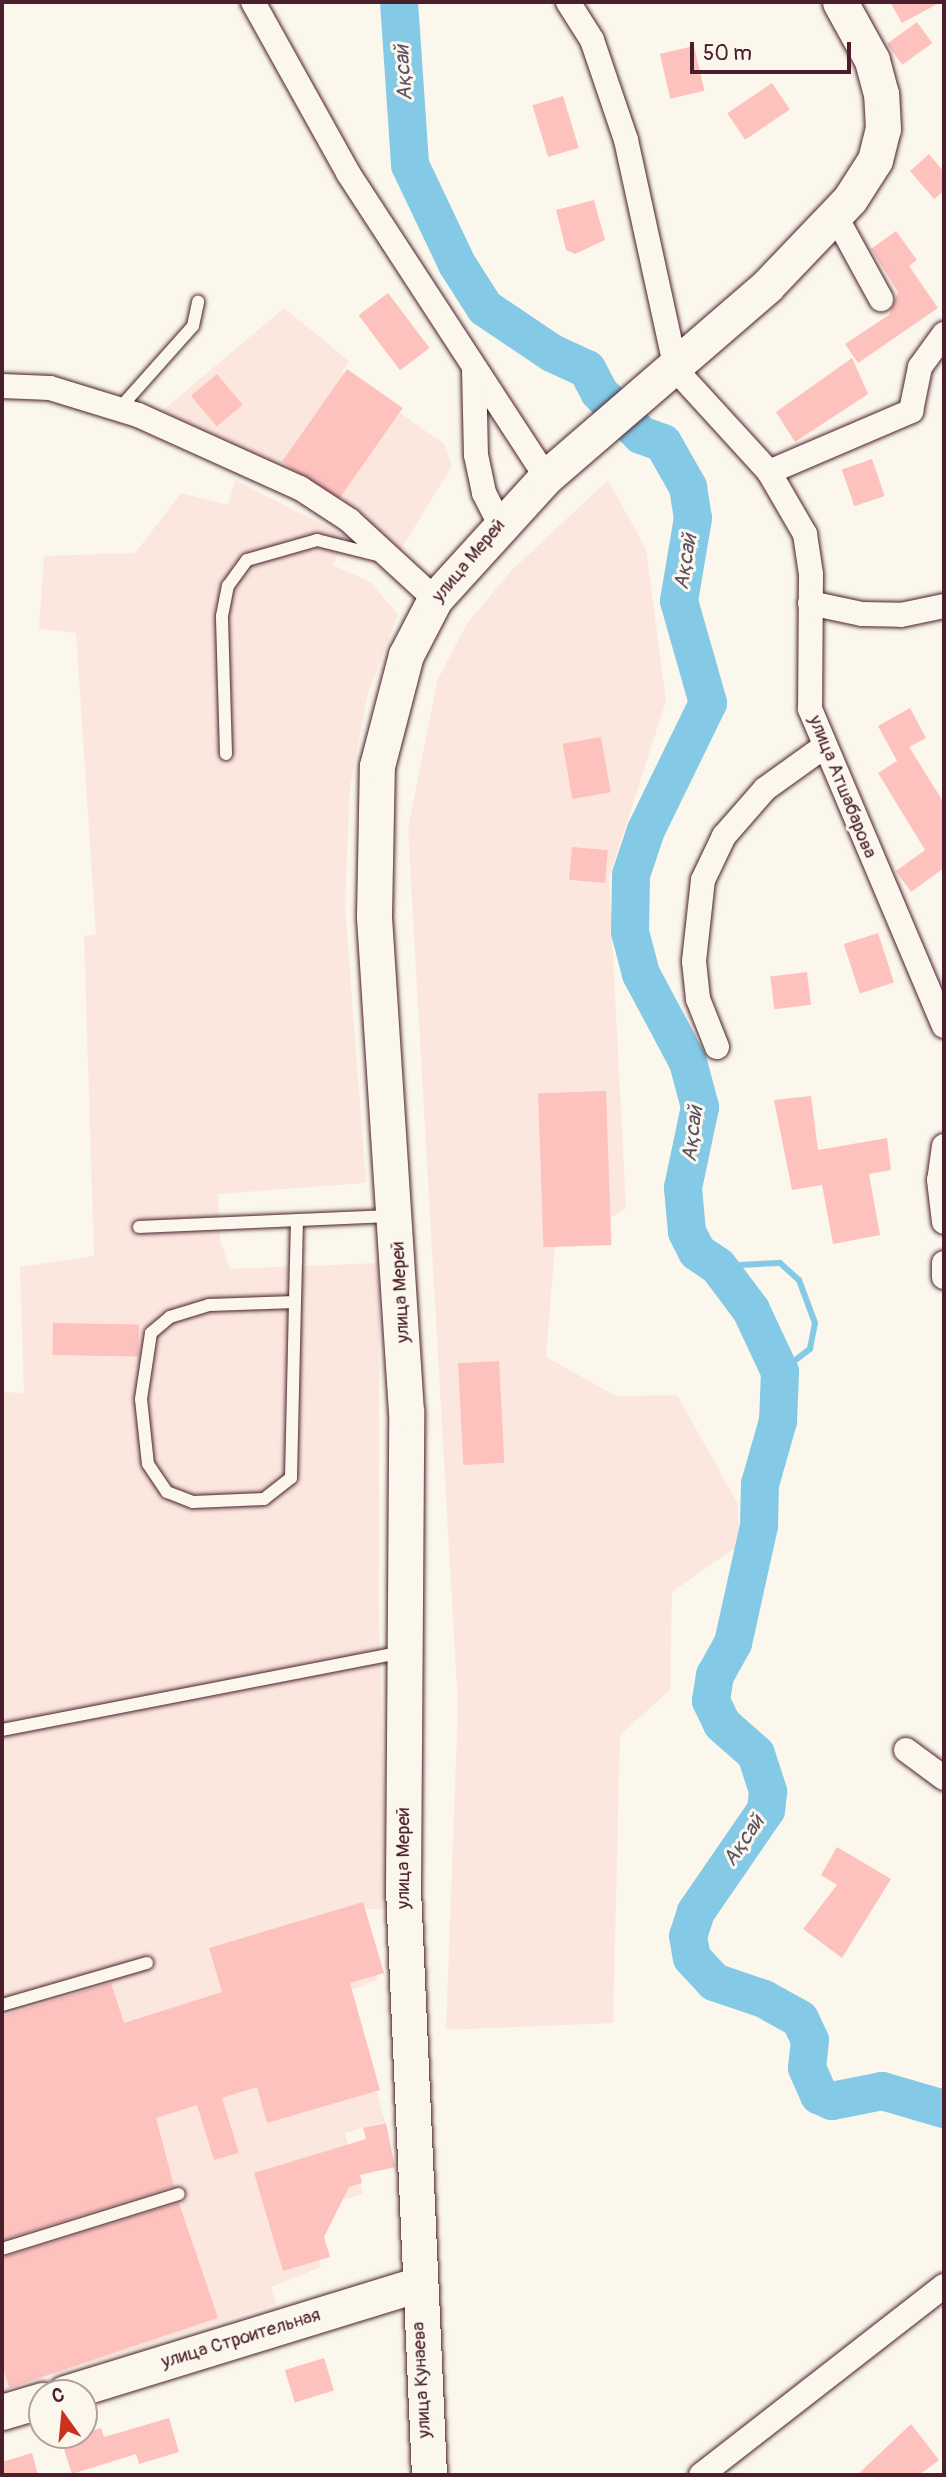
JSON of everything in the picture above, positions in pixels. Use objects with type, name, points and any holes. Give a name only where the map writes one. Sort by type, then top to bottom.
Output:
[{"type":"main road","points":[[676,370],[835,215],[875,160],[883,129],[872,60],[840,2]]},
{"type":"main road","name":"улица Мерей","points":[[417,2285],[403,1888],[407,1412],[397,1216],[374,916],[377,766],[406,655],[435,599],[499,523],[546,477],[676,370]]},
{"type":"main road","name":"улица Строительная","points":[[98,2383],[417,2285]]},
{"type":"main road","name":"улица Кунаева","points":[[417,2285],[429,2475]]},
{"type":"main road","points":[[2,2412],[28,2404]]},
{"type":"street","points":[[253,2],[348,173],[546,477]]},
{"type":"street","points":[[568,2],[592,40],[626,140],[676,370]]},
{"type":"street","points":[[835,215],[881,299]]},
{"type":"street","points":[[769,472],[911,411],[920,367],[944,334]]},
{"type":"street","points":[[474,368],[476,455],[499,523]]},
{"type":"street","name":"улица Атшабарова","points":[[676,370],[769,472],[805,534],[810,603],[807,675],[822,748],[944,1026]]},
{"type":"street","points":[[2,386],[50,388],[119,409],[300,488],[349,520],[435,599]]},
{"type":"street","points":[[810,603],[888,615],[944,606]]},
{"type":"street","points":[[717,1047],[698,999],[694,961],[703,880],[724,836],[765,789],[822,748]]},
{"type":"street","points":[[944,1146],[939,1180],[944,1222]]},
{"type":"street","points":[[944,1263],[944,1277]]},
{"type":"street","points":[[906,1750],[944,1778]]},
{"type":"street","points":[[701,2475],[944,2286]]},
{"type":"lane","points":[[119,409],[193,326],[198,302]]},
{"type":"lane","points":[[226,754],[222,617],[228,586],[247,561],[317,540],[388,558]]},
{"type":"lane","points":[[139,1227],[397,1216]]},
{"type":"lane","points":[[295,1302],[209,1305],[170,1317],[151,1333],[141,1399],[148,1464],[167,1492],[194,1502],[264,1499],[291,1478],[297,1220]]},
{"type":"lane","points":[[2,1730],[406,1652]]},
{"type":"lane","points":[[2,2005],[147,1963]]},
{"type":"lane","points":[[2,2249],[179,2194]]},
{"type":"shaded area","points":[[284,308],[349,361],[342,372],[444,444],[452,466],[400,551],[280,466],[162,411]]},
{"type":"shaded area","points":[[235,480],[345,536],[333,565],[370,582],[398,614],[368,694],[350,787],[345,905],[366,1183],[218,1194],[220,1240],[230,1269],[379,1263],[379,1620],[387,1910],[353,1908],[378,1980],[349,1991],[385,2122],[345,2133],[363,2194],[334,2202],[316,2251],[321,2267],[271,2287],[276,2304],[40,2379],[28,2379],[28,2383],[2,2391],[2,1392],[24,1393],[20,1267],[94,1256],[84,936],[96,934],[76,633],[39,629],[44,556],[135,553],[181,493],[228,505]]},
{"type":"shaded area","points":[[608,480],[646,549],[666,701],[609,878],[626,1207],[591,1233],[556,1233],[546,1357],[616,1396],[677,1395],[738,1504],[739,1545],[672,1592],[670,1690],[620,1735],[613,2023],[446,2030],[458,1706],[408,830],[437,681],[466,625],[511,571]]},
{"type":"building","points":[[890,2],[941,2],[902,23]]},
{"type":"building","points":[[917,22],[932,43],[902,65],[887,44]]},
{"type":"building","points":[[694,46],[704,91],[670,99],[660,54]]},
{"type":"building","points":[[772,83],[790,110],[745,140],[727,113]]},
{"type":"building","points":[[563,96],[579,148],[548,157],[532,105]]},
{"type":"building","points":[[929,154],[944,172],[944,191],[934,199],[910,171]]},
{"type":"building","points":[[594,200],[605,240],[575,254],[566,250],[556,210]]},
{"type":"building","points":[[896,231],[917,260],[909,266],[938,308],[858,363],[845,344],[889,315],[898,292],[871,249]]},
{"type":"building","points":[[388,293],[430,348],[400,370],[358,315]]},
{"type":"building","points":[[852,358],[868,394],[795,442],[776,412]]},
{"type":"building","points":[[347,369],[403,408],[338,501],[282,462]]},
{"type":"building","points":[[217,374],[243,405],[217,426],[191,396]]},
{"type":"building","points":[[872,459],[885,496],[854,506],[842,469]]},
{"type":"building","points":[[910,708],[926,738],[909,747],[944,803],[944,868],[911,892],[896,871],[925,850],[878,773],[897,761],[878,726]]},
{"type":"building","points":[[601,737],[611,792],[572,799],[563,744]]},
{"type":"building","points":[[572,847],[608,850],[605,883],[569,880]]},
{"type":"building","points":[[878,933],[894,982],[860,994],[844,944]]},
{"type":"building","points":[[807,972],[811,1005],[774,1009],[770,977]]},
{"type":"building","points":[[606,1091],[611,1245],[543,1247],[538,1093]]},
{"type":"building","points":[[811,1096],[818,1150],[887,1138],[891,1170],[869,1174],[880,1235],[833,1244],[822,1185],[792,1190],[774,1100]]},
{"type":"building","points":[[53,1323],[139,1325],[138,1356],[52,1355]]},
{"type":"building","points":[[499,1361],[504,1463],[463,1465],[458,1363]]},
{"type":"building","points":[[837,1847],[891,1879],[842,1958],[803,1929],[837,1885],[821,1875]]},
{"type":"building","points":[[363,1902],[384,1973],[350,1983],[380,2090],[267,2123],[257,2087],[222,2098],[239,2153],[214,2160],[197,2105],[156,2118],[174,2186],[2,2240],[2,2016],[111,1983],[124,2023],[222,1992],[209,1948]]},
{"type":"building","points":[[386,2123],[395,2167],[360,2175],[362,2183],[349,2187],[324,2237],[330,2257],[283,2271],[254,2173],[366,2139],[363,2128]]},
{"type":"building","points":[[179,2203],[218,2318],[36,2379],[28,2379],[28,2382],[9,2388],[2,2365],[2,2258]]},
{"type":"building","points":[[324,2358],[334,2391],[295,2403],[285,2370]]},
{"type":"building","points":[[169,2418],[179,2452],[139,2464],[136,2454],[72,2474],[64,2449],[98,2449],[98,2429],[101,2428],[104,2437]]},
{"type":"building","points":[[911,2424],[939,2460],[919,2475],[857,2475]]},
{"type":"building","points":[[32,2453],[38,2475],[2,2475],[2,2462]]},
{"type":"waterway","name":"Ақсай","points":[[399,2],[410,165],[457,264],[485,308],[552,353],[587,369],[599,392],[641,435],[663,443],[688,487],[693,518],[679,601],[708,703],[646,830],[631,875],[630,932],[641,974],[688,1062],[700,1107],[683,1188],[687,1232],[697,1252],[718,1266],[751,1310],[780,1372],[778,1421],[760,1484],[759,1526],[733,1643],[715,1675],[711,1701],[722,1724],[756,1754],[768,1792],[766,1810],[696,1912],[688,1936],[692,1958],[714,1982],[764,1999],[800,2019],[810,2040],[807,2068],[819,2095],[832,2101],[882,2091],[944,2109]]},
{"type":"waterway","points":[[718,1266],[780,1263],[799,1280],[815,1323],[810,1349],[780,1372]]}]
